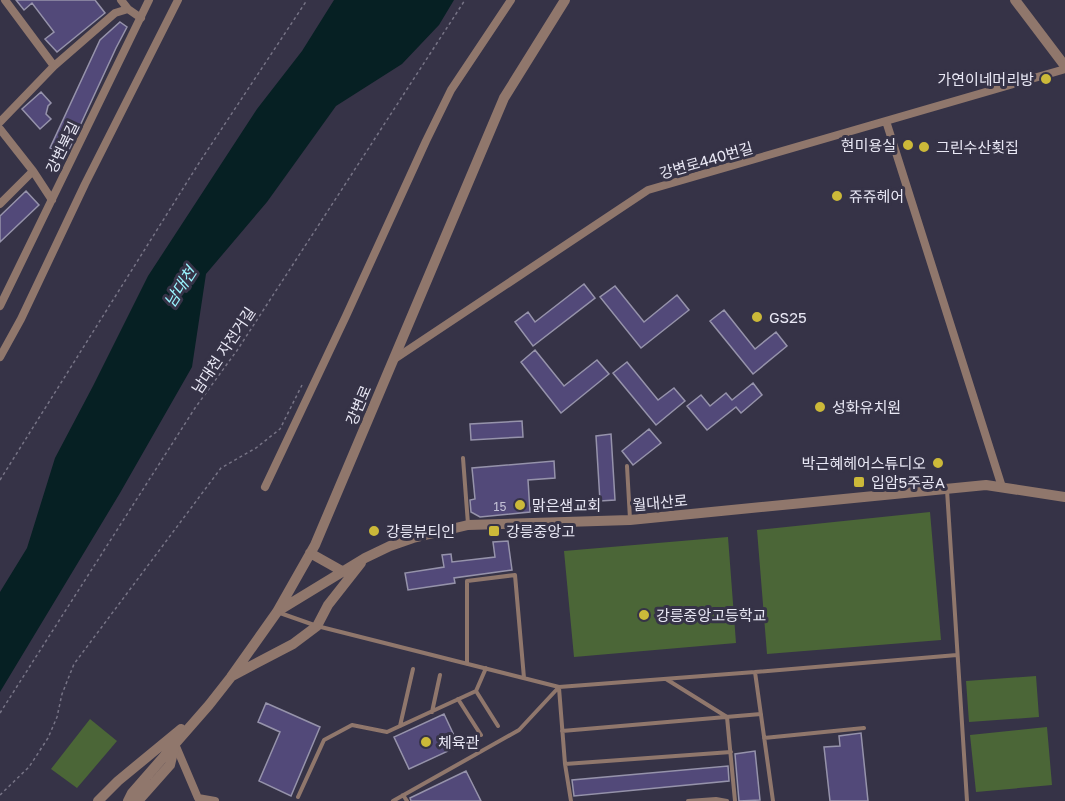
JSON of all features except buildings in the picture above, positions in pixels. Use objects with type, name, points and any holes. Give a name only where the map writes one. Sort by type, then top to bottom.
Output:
[{"type":"street","points":[[5,0],[54,66]]},
{"type":"street","points":[[121,0],[128,9],[141,18]]},
{"type":"street","name":"강변북길","points":[[0,306],[149,0]]},
{"type":"street","points":[[0,357],[21,319],[85,184],[178,0]]},
{"type":"street","points":[[265,487],[451,90],[512,0]]},
{"type":"street","name":"강변로","points":[[117,801],[133,798],[231,677],[277,612],[315,545],[504,98],[565,0]]},
{"type":"street","points":[[1015,0],[1065,68]]},
{"type":"street","points":[[0,122],[54,66],[115,13],[128,9]]},
{"type":"street","name":"강변로440번길","points":[[393,361],[648,190],[1065,68]]},
{"type":"street","points":[[886,121],[1002,488]]},
{"type":"street","points":[[0,129],[33,171],[52,200]]},
{"type":"street","points":[[0,204],[33,171]]},
{"type":"street","name":"월대산로","points":[[277,612],[342,571],[390,546],[468,525],[630,520],[986,485],[1065,497]]},
{"type":"street","points":[[310,553],[342,571]]},
{"type":"street","points":[[231,677],[293,644],[317,626],[328,605],[365,558]]},
{"type":"street","points":[[98,801],[118,781],[209,705]]},
{"type":"street","points":[[175,744],[198,798],[215,801]]},
{"type":"lane","points":[[463,458],[468,525]]},
{"type":"lane","points":[[627,466],[630,520]]},
{"type":"lane","points":[[947,489],[967,801]]},
{"type":"lane","points":[[467,664],[467,581],[515,575],[524,678]]},
{"type":"lane","points":[[277,612],[317,626],[559,687],[958,655]]},
{"type":"lane","points":[[400,726],[413,669]]},
{"type":"lane","points":[[298,797],[324,740],[351,725],[387,732],[476,691],[486,669]]},
{"type":"lane","points":[[755,672],[773,801]]},
{"type":"lane","points":[[432,712],[440,675]]},
{"type":"lane","points":[[666,679],[727,717]]},
{"type":"lane","points":[[559,687],[565,764],[571,801]]},
{"type":"lane","points":[[393,801],[519,730],[559,687]]},
{"type":"lane","points":[[476,691],[498,726]]},
{"type":"lane","points":[[458,699],[481,735]]},
{"type":"lane","points":[[562,730],[761,714]]},
{"type":"lane","points":[[727,717],[735,801]]},
{"type":"lane","points":[[764,738],[864,729]]},
{"type":"lane","points":[[565,764],[730,752]]},
{"type":"lane","points":[[404,795],[407,801]]},
{"type":"lane","points":[[688,801],[716,799],[727,801]]},
{"type":"path","points":[[0,480],[193,173],[307,0]]},
{"type":"path","name":"남대천 자전거길","points":[[0,713],[195,408],[238,349],[465,0]]},
{"type":"path","points":[[0,795],[29,767],[48,738],[74,664],[221,468],[280,429],[301,386]]},
{"type":"green space","points":[[930,512],[941,640],[767,654],[757,530]]},
{"type":"green space","points":[[728,537],[736,643],[574,657],[564,551]]},
{"type":"green space","points":[[1036,676],[1039,717],[969,722],[966,681]]},
{"type":"green space","points":[[90,719],[117,741],[77,788],[51,769]]},
{"type":"green space","points":[[1047,727],[1052,785],[976,792],[970,735]]},
{"type":"water","name":"남대천","points":[[334,0],[454,0],[439,25],[402,64],[336,106],[267,202],[206,274],[192,367],[120,493],[0,692],[0,592],[27,548],[55,458],[148,276],[257,109],[302,51]]},
{"type":"place","name":"가연이네머리방","points":[[1046,79]]},
{"type":"place","name":"현미용실","points":[[908,145]]},
{"type":"place","name":"그린수산횟집","points":[[924,147]]},
{"type":"place","name":"쥬쥬헤어","points":[[837,196]]},
{"type":"place","name":"GS25","points":[[757,317]]},
{"type":"place","name":"성화유치원","points":[[820,407]]},
{"type":"place","name":"박근혜헤어스튜디오","points":[[938,463]]},
{"type":"place","name":"입암5주공A","points":[[859,482]]},
{"type":"place","name":"맑은샘교회","points":[[520,505]]},
{"type":"place","name":"강릉뷰티인","points":[[374,531]]},
{"type":"place","name":"강릉중앙고","points":[[494,531]]},
{"type":"place","name":"강릉중앙고등학교","points":[[644,615]]},
{"type":"place","name":"체육관","points":[[426,742]]}]
